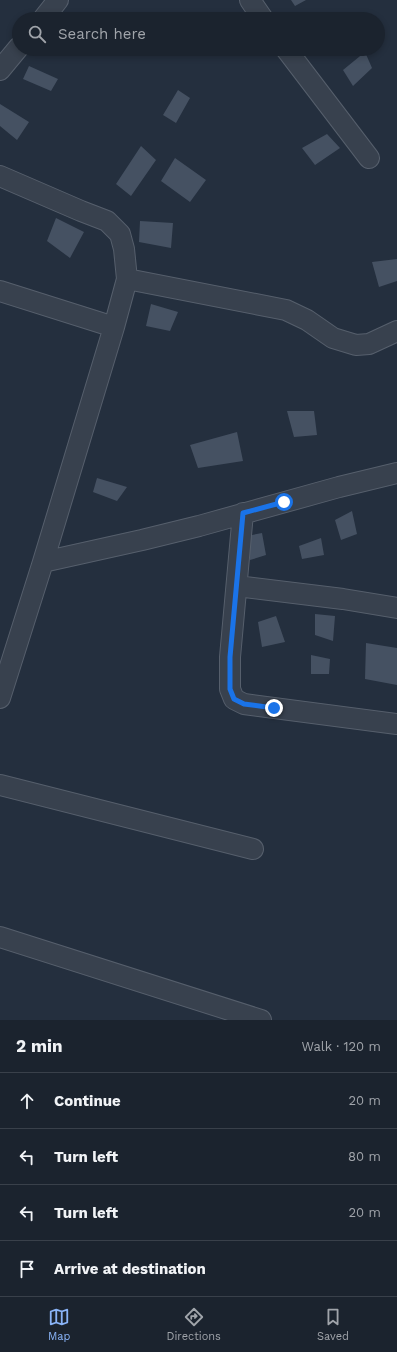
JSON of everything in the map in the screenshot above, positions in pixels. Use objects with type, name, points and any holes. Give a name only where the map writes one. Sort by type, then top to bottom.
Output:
[{"type":"street","points":[[48,12],[58,0]]},
{"type":"street","points":[[250,0],[259,12]]},
{"type":"street","points":[[0,70],[12,56]]},
{"type":"street","points":[[291,56],[368,158]]},
{"type":"street","points":[[0,176],[107,221],[120,234],[124,249],[127,278],[114,327],[43,562],[0,698]]},
{"type":"street","points":[[127,278],[286,310],[307,320],[333,338],[356,345],[369,344],[397,331]]},
{"type":"street","points":[[0,291],[114,327]]},
{"type":"street","points":[[43,562],[199,526],[339,487],[397,473]]},
{"type":"street","points":[[243,513],[230,657],[230,689],[234,699],[244,704],[397,724]]},
{"type":"street","points":[[237,586],[343,599],[397,608]]},
{"type":"street","points":[[0,785],[253,849]]},
{"type":"street","points":[[0,937],[261,1020]]},
{"type":"building","points":[[291,0],[306,0],[295,6]]},
{"type":"building","points":[[360,56],[367,56],[372,68],[353,86],[343,70]]},
{"type":"building","points":[[29,66],[58,79],[51,91],[23,79]]},
{"type":"building","points":[[178,90],[190,98],[176,123],[163,115]]},
{"type":"building","points":[[0,104],[29,122],[17,140],[0,126]]},
{"type":"building","points":[[327,134],[340,148],[315,165],[302,148]]},
{"type":"building","points":[[141,146],[156,160],[131,196],[116,184]]},
{"type":"building","points":[[175,158],[206,180],[190,202],[161,181]]},
{"type":"building","points":[[56,218],[84,232],[70,258],[47,241]]},
{"type":"building","points":[[140,221],[173,223],[171,248],[139,242]]},
{"type":"building","points":[[397,259],[397,281],[379,287],[372,262]]},
{"type":"building","points":[[151,304],[178,312],[170,331],[146,326]]},
{"type":"building","points":[[287,411],[314,411],[317,435],[294,437]]},
{"type":"building","points":[[237,432],[243,461],[198,468],[190,445]]},
{"type":"building","points":[[97,478],[127,487],[117,501],[93,492]]},
{"type":"building","points":[[352,511],[357,534],[341,540],[335,520]]},
{"type":"building","points":[[262,533],[266,555],[250,560],[247,536]]},
{"type":"building","points":[[321,538],[324,555],[302,559],[299,546]]},
{"type":"building","points":[[315,614],[335,616],[333,641],[315,635]]},
{"type":"building","points":[[276,616],[285,642],[262,647],[258,622]]},
{"type":"building","points":[[366,643],[397,648],[397,685],[365,679]]},
{"type":"building","points":[[311,655],[330,659],[329,674],[311,674]]},
{"type":"route","points":[[274,708],[244,704],[234,699],[230,689],[230,657],[243,513],[284,502]]}]
